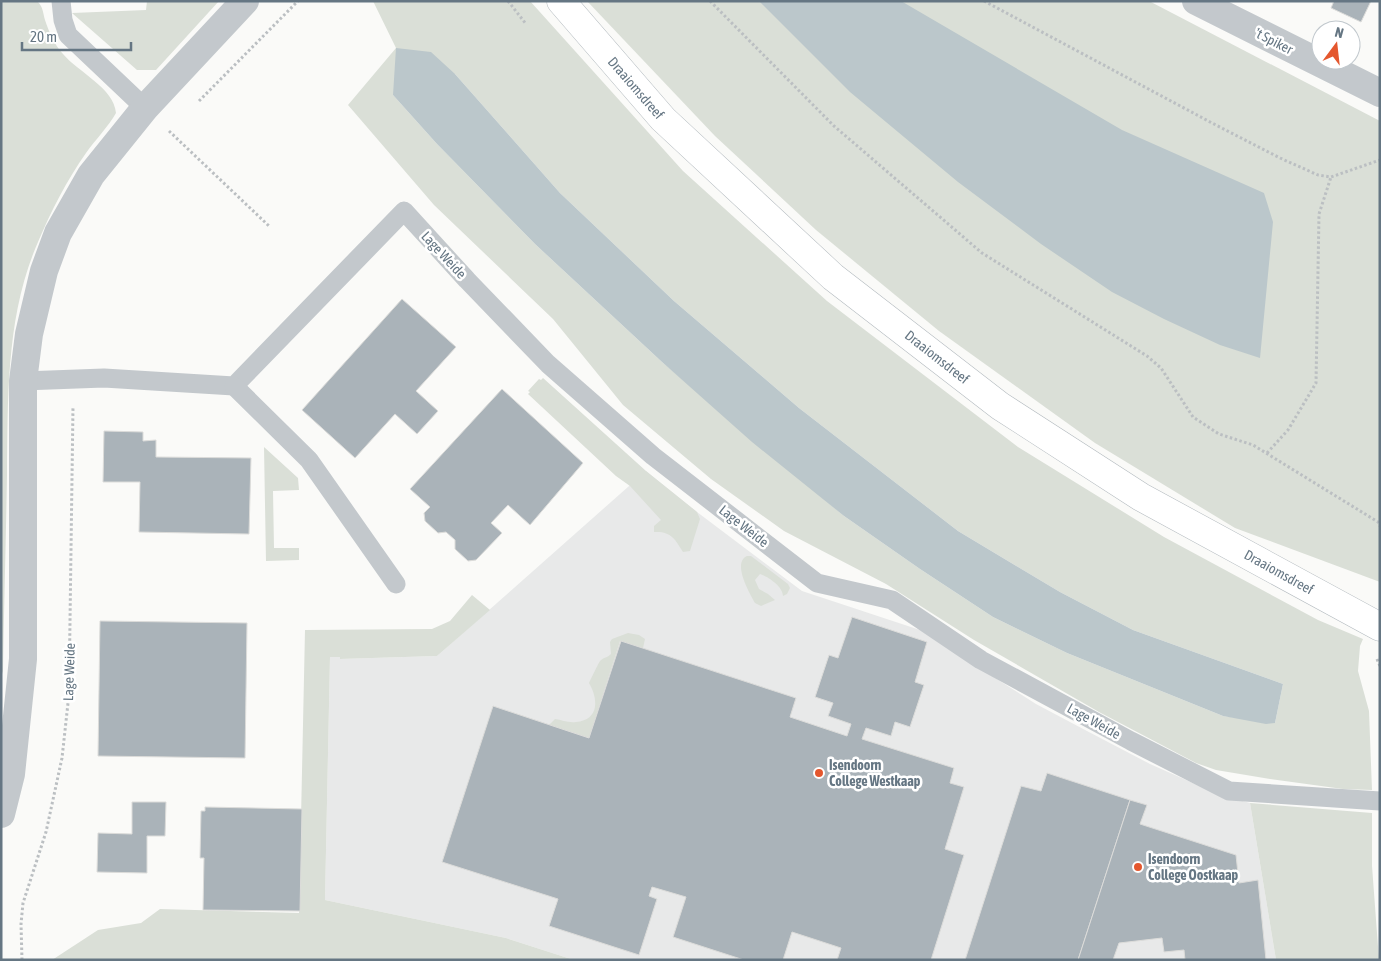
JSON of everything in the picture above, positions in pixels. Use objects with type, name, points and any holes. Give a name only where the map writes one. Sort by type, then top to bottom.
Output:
[{"type":"street","points":[[1,814],[11,774],[9,713],[23,659],[24,381],[29,334],[44,271],[58,233],[91,175],[144,108],[245,1]]},
{"type":"street","name":"Draaiomsdreef","points":[[561,1],[662,119],[833,277],[1000,406],[1141,497],[1380,627]]},
{"type":"street","name":"'t Spiker","points":[[1196,1],[1380,93]]},
{"type":"lane","points":[[58,3],[68,35],[144,108]]},
{"type":"lane","name":"Lage Weide","points":[[234,386],[404,211],[466,280],[548,364],[653,456],[817,583],[892,600],[981,660],[1131,742],[1229,791],[1380,801]]},
{"type":"lane","points":[[24,381],[104,378],[234,386],[309,460],[396,584]]},
{"type":"path","points":[[508,1],[526,24]]},
{"type":"path","points":[[710,1],[834,126],[982,253],[1147,356],[1161,368],[1193,417],[1219,434],[1253,445],[1267,453],[1378,522],[1380,526]]},
{"type":"path","points":[[984,1],[1280,158],[1318,175],[1331,177],[1380,160]]},
{"type":"path","points":[[144,108],[269,226]]},
{"type":"path","points":[[1267,453],[1288,430],[1316,384],[1319,214],[1331,177]]},
{"type":"path","name":"Lage Weide","points":[[22,960],[21,924],[23,903],[46,832],[62,758],[69,694],[74,379]]},
{"type":"shaded area","points":[[1,1],[38,2],[57,46],[70,61],[102,88],[114,104],[116,113],[79,163],[48,219],[28,270],[14,327],[9,386],[3,671],[1,677]]},
{"type":"shaded area","points":[[147,1],[219,1],[156,70],[137,70],[72,13],[146,10]]},
{"type":"shaded area","points":[[373,1],[530,1],[683,171],[827,301],[1018,447],[1164,537],[1318,620],[1363,639],[1360,646],[1358,671],[1369,711],[1372,790],[1343,789],[1270,779],[1216,770],[1196,763],[1099,712],[974,640],[886,584],[784,531],[711,479],[623,405],[553,319],[434,205],[348,105],[396,48]],"holes":[[[455,74],[560,193],[674,301],[799,408],[958,531],[1060,592],[1133,630],[1283,684],[1275,723],[1223,716],[1067,653],[993,617],[844,516],[662,362],[535,244],[437,144],[393,95]]]},
{"type":"shaded area","points":[[587,1],[1149,1],[1380,121],[1380,582],[1235,528],[1095,443],[939,331],[816,230],[715,136]]},
{"type":"shaded area","points":[[759,1],[901,1],[1122,130],[1264,193],[1273,222],[1260,358],[1220,345],[1112,292],[1041,244],[958,182],[850,92]]},
{"type":"shaded area","points":[[396,48],[431,52],[455,74],[560,193],[674,301],[799,408],[958,531],[1060,592],[1133,630],[1283,684],[1275,723],[1266,724],[1223,716],[1067,653],[993,617],[844,516],[752,442],[662,362],[535,244],[437,144],[393,95]]},
{"type":"shaded area","points":[[543,378],[646,471],[697,512],[700,519],[690,551],[683,552],[669,534],[654,532],[654,526],[661,520],[630,486],[616,476],[528,394],[530,392],[528,391],[539,379]]},
{"type":"shaded area","points":[[264,447],[298,478],[299,490],[273,491],[274,548],[299,548],[299,560],[266,561]]},
{"type":"shaded area","points":[[646,471],[802,591],[920,630],[1036,704],[1087,731],[1150,764],[1220,795],[1250,803],[1276,960],[574,960],[506,938],[325,900],[330,657],[340,657],[340,659],[437,656]]},
{"type":"shaded area","points":[[747,556],[751,556],[788,584],[790,588],[787,594],[783,596],[781,589],[775,583],[760,574],[755,580],[759,589],[775,600],[761,606],[755,603],[741,571],[743,560]]},
{"type":"shaded area","points":[[472,595],[490,610],[437,656],[340,659],[340,657],[330,657],[325,900],[506,938],[574,960],[52,960],[98,930],[141,923],[160,909],[299,913],[305,630],[432,629],[450,621]]},
{"type":"shaded area","points":[[628,633],[639,635],[645,639],[643,648],[620,641],[589,738],[549,725],[555,719],[568,722],[584,720],[593,713],[595,701],[589,683],[600,661],[611,654],[610,642],[612,639]]},
{"type":"shaded area","points":[[1250,803],[1372,813],[1372,866],[1379,960],[1276,960]]},
{"type":"building","points":[[1334,1],[1371,1],[1361,22],[1361,20],[1357,20],[1331,8]]},
{"type":"building","points":[[402,299],[456,347],[416,391],[438,411],[417,434],[395,414],[355,458],[302,410]]},
{"type":"building","points":[[502,389],[583,463],[530,525],[508,505],[491,523],[502,533],[476,560],[468,561],[455,549],[455,540],[446,532],[438,533],[425,521],[424,513],[430,507],[410,489]]},
{"type":"building","points":[[104,431],[143,432],[143,441],[156,440],[156,457],[251,458],[249,534],[139,532],[140,482],[103,482]]},
{"type":"building","points":[[852,617],[927,642],[915,682],[924,685],[910,727],[895,722],[891,736],[866,728],[862,739],[954,768],[950,783],[964,787],[945,849],[964,855],[931,960],[837,960],[841,948],[792,932],[783,960],[744,960],[673,937],[686,897],[652,887],[649,896],[657,899],[639,955],[549,926],[558,899],[442,862],[493,706],[589,738],[621,641],[796,698],[790,717],[847,736],[851,724],[828,716],[833,703],[815,697],[829,655],[838,658]]},
{"type":"building","points":[[100,621],[247,623],[245,758],[98,756]]},
{"type":"building","points":[[1047,773],[1130,800],[1078,960],[965,960],[1021,786],[1041,791]]},
{"type":"building","points":[[1130,800],[1147,805],[1140,824],[1236,855],[1239,883],[1258,880],[1266,960],[1185,960],[1184,950],[1164,952],[1162,938],[1119,943],[1113,960],[1078,960]]},
{"type":"building","points":[[132,802],[166,802],[165,836],[147,836],[147,873],[97,872],[98,833],[132,834]]},
{"type":"building","points":[[205,807],[302,809],[300,911],[203,910],[204,858],[200,858],[201,811],[205,811]]},
{"type":"place","name":"Isendoorn College Westkaap","points":[[819,773]]},
{"type":"place","name":"Isendoorn College Oostkaap","points":[[1138,867]]}]
